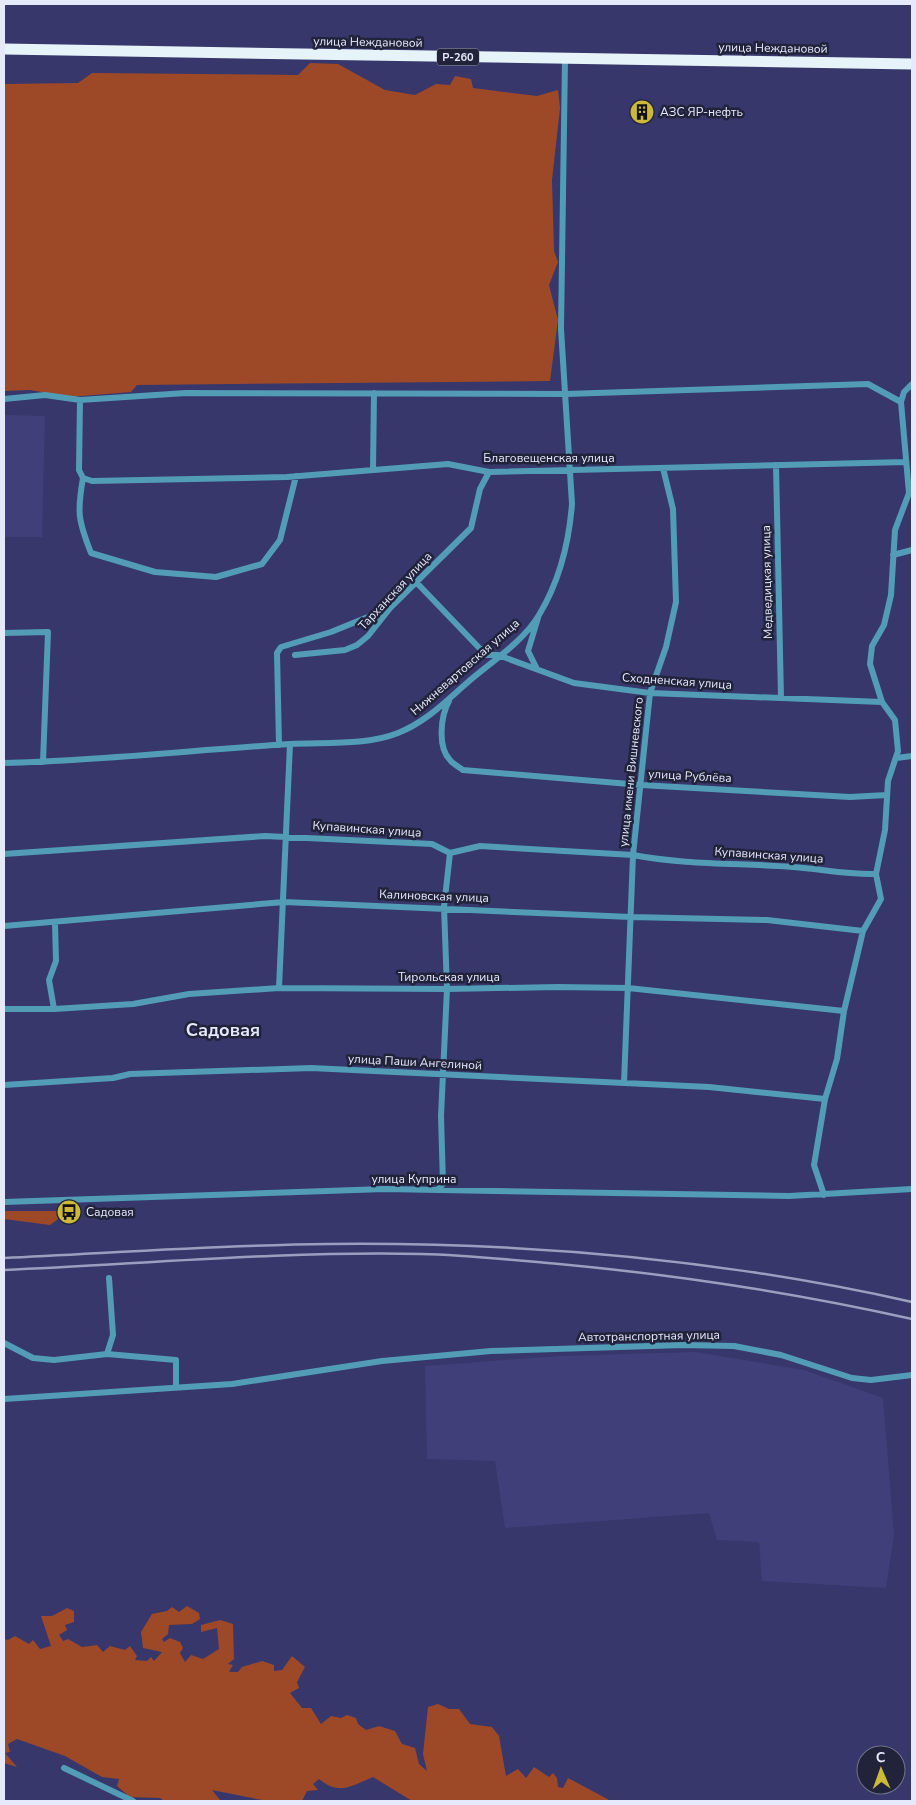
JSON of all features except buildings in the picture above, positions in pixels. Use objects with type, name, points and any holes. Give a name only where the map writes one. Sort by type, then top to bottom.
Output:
[{"type":"highway","name":"улица Неждановой","points":[[4,49],[912,64]]},
{"type":"street","name":"Нижневартовская улица","points":[[4,763],[43,762],[290,744],[364,741],[397,734],[424,720],[520,637],[539,616],[551,591],[566,546],[572,504],[561,291],[565,59]]},
{"type":"street","points":[[4,399],[45,395],[80,400],[186,393],[566,394],[868,384],[901,402]]},
{"type":"street","points":[[824,1195],[814,1165],[825,1099],[837,1059],[844,1011],[863,931],[882,899],[876,874],[885,830],[888,781],[898,751],[895,720],[882,702],[870,664],[872,646],[884,626],[891,595],[895,530],[911,496],[901,402],[904,392],[912,384]]},
{"type":"street","points":[[373,470],[374,393]]},
{"type":"street","points":[[80,400],[80,470],[84,478],[79,499],[79,523],[91,553],[155,572],[216,577],[262,564],[280,540],[296,476]]},
{"type":"street","name":"Благовещенская улица","points":[[84,478],[92,481],[296,476],[448,464],[489,472],[906,462]]},
{"type":"street","name":"Медведицкая улица","points":[[776,465],[781,698]]},
{"type":"street","name":"улица имени Вишневского","points":[[624,1083],[633,855],[650,693],[666,647],[676,602],[673,509],[664,468]]},
{"type":"street","name":"Тарханская улица","points":[[295,655],[345,650],[357,645],[471,528],[480,489],[489,472]]},
{"type":"street","points":[[893,556],[912,550]]},
{"type":"street","name":"Сходненская улица","points":[[417,583],[486,655],[498,655],[536,667],[574,683],[650,693],[882,702]]},
{"type":"street","points":[[279,745],[278,653],[281,647],[331,632],[391,608]]},
{"type":"street","points":[[536,667],[528,651],[539,616]]},
{"type":"street","points":[[370,617],[378,625]]},
{"type":"street","points":[[4,633],[48,632],[43,762]]},
{"type":"street","name":"улица Рублёва","points":[[452,696],[444,710],[444,745],[448,759],[463,770],[641,785],[850,797],[887,795]]},
{"type":"street","points":[[279,988],[290,744]]},
{"type":"street","points":[[896,758],[912,756]]},
{"type":"street","name":"Купавинская улица","points":[[4,854],[287,835],[432,844],[450,853],[480,846],[633,855],[657,859],[876,874]]},
{"type":"street","points":[[437,1190],[443,1184],[441,1116],[447,990],[444,907],[450,853]]},
{"type":"street","name":"Калиновская улица","points":[[4,926],[284,902],[444,907],[631,917],[767,920],[863,931]]},
{"type":"street","points":[[54,1009],[49,980],[56,961],[55,923]]},
{"type":"street","name":"Тирольская улица","points":[[4,1009],[54,1009],[133,1004],[189,994],[279,988],[447,990],[557,987],[628,988],[844,1011]]},
{"type":"street","name":"улица Паши Ангелиной","points":[[4,1085],[112,1078],[130,1074],[311,1068],[709,1087],[825,1099]]},
{"type":"street","name":"улица Куприна","points":[[4,1202],[375,1189],[824,1195],[912,1189]]},
{"type":"street","points":[[107,1354],[113,1335],[109,1278]]},
{"type":"street","points":[[4,1343],[33,1358],[54,1360],[107,1354],[176,1360],[176,1386]]},
{"type":"street","name":"Автотранспортная улица","points":[[4,1399],[176,1386],[232,1384],[382,1361],[491,1351],[682,1344],[734,1346],[781,1355],[852,1378],[871,1380],[912,1376]]},
{"type":"street","points":[[64,1768],[133,1801]]},
{"type":"shaded area","points":[[310,63],[338,64],[385,90],[415,95],[436,84],[450,85],[455,76],[471,79],[473,88],[537,96],[558,90],[560,108],[552,180],[554,251],[558,262],[549,285],[558,320],[550,381],[137,385],[131,392],[70,397],[30,390],[4,391],[4,84],[78,83],[92,73],[298,75]]},
{"type":"shaded area","points":[[4,415],[45,416],[42,537],[4,537]]},
{"type":"shaded area","points":[[4,1211],[59,1211],[65,1214],[50,1225],[4,1219]]},
{"type":"shaded area","points":[[696,1352],[804,1370],[883,1398],[894,1535],[886,1588],[762,1581],[759,1542],[717,1540],[709,1513],[505,1528],[495,1461],[427,1459],[425,1366],[560,1356]]},
{"type":"shaded area","points":[[187,1606],[199,1613],[200,1619],[192,1624],[169,1625],[168,1634],[162,1639],[164,1642],[170,1638],[180,1642],[183,1648],[180,1653],[185,1662],[191,1655],[203,1659],[219,1649],[217,1628],[201,1632],[201,1625],[220,1620],[233,1624],[234,1659],[228,1664],[233,1665],[229,1672],[238,1672],[242,1667],[262,1661],[274,1665],[274,1671],[282,1670],[292,1656],[305,1667],[297,1682],[299,1688],[290,1693],[302,1708],[311,1708],[321,1724],[331,1716],[341,1718],[347,1715],[356,1718],[358,1724],[366,1730],[379,1726],[395,1731],[402,1744],[415,1748],[419,1764],[427,1771],[423,1754],[428,1707],[438,1704],[449,1709],[459,1709],[470,1724],[492,1727],[499,1736],[506,1776],[518,1769],[526,1778],[534,1767],[549,1777],[553,1773],[557,1778],[558,1787],[563,1788],[568,1778],[611,1801],[412,1801],[373,1777],[346,1788],[333,1787],[319,1779],[313,1784],[318,1790],[307,1791],[302,1801],[267,1801],[212,1790],[221,1801],[164,1801],[160,1798],[130,1797],[117,1786],[119,1779],[102,1777],[65,1756],[17,1739],[8,1744],[10,1752],[5,1753],[17,1767],[4,1763],[4,1639],[8,1640],[15,1636],[29,1644],[33,1640],[40,1649],[51,1646],[41,1616],[52,1616],[67,1608],[74,1611],[74,1622],[65,1625],[67,1630],[59,1635],[63,1641],[68,1639],[82,1647],[97,1645],[103,1652],[110,1646],[125,1650],[130,1646],[137,1656],[135,1660],[147,1661],[151,1657],[154,1661],[162,1652],[143,1648],[141,1632],[152,1614],[167,1611],[172,1607],[179,1612]]},
{"type":"railway","points":[[4,1258],[288,1245],[402,1244],[476,1246],[549,1250],[695,1264],[840,1287],[912,1302]]},
{"type":"railway","points":[[4,1270],[317,1254],[456,1255],[604,1268],[692,1279],[780,1293],[912,1319]]},
{"type":"place","name":"АЗС ЯР-нефть","points":[[642,112]]},
{"type":"place","name":"Садовая","points":[[69,1212]]},
{"type":"district","name":"Садовая","points":[[223,1030]]}]
